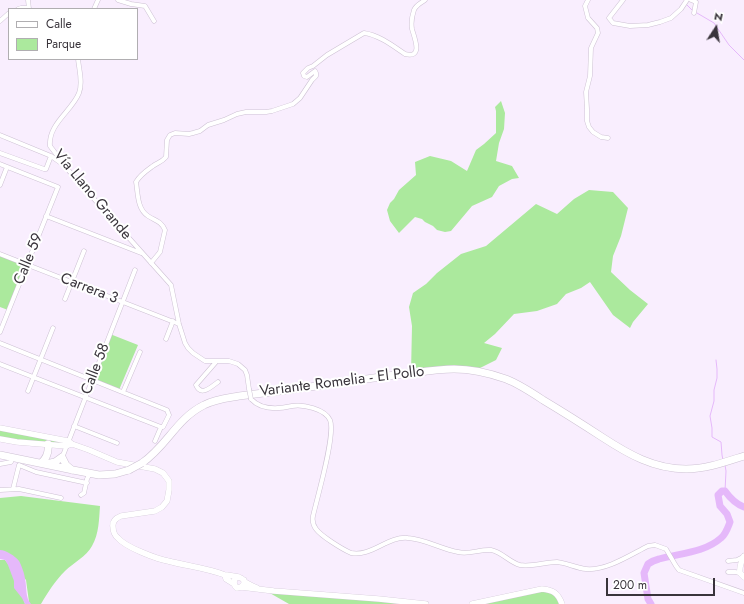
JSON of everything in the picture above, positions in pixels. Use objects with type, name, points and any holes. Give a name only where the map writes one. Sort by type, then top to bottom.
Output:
[{"type":"highway","name":"Variante Romelia - El Pollo","points":[[0,455],[11,460],[44,464],[90,473],[107,475],[115,474],[129,470],[153,455],[185,417],[195,409],[212,401],[237,396],[379,377],[455,369],[480,372],[506,379],[634,456],[664,467],[688,469],[715,465],[744,456]]},
{"type":"highway","points":[[48,444],[48,453],[44,464],[55,462],[62,457],[66,465],[73,470]]},
{"type":"main road","points":[[0,428],[69,444],[89,450],[117,462],[155,469],[163,473],[169,481],[167,500],[162,507],[155,511],[116,518],[113,523],[113,531],[118,539],[144,553],[167,561],[241,579],[257,589]]},
{"type":"main road","points":[[0,439],[17,442],[69,444]]},
{"type":"main road","points":[[742,575],[741,564],[744,556]]},
{"type":"main road","points":[[225,575],[226,579],[237,588],[241,587],[426,604]]},
{"type":"main road","points":[[234,584],[234,580],[241,579]]},
{"type":"main road","points":[[241,579],[244,584],[241,587]]},
{"type":"main road","points":[[472,604],[542,589],[550,590],[555,593],[560,597],[562,604]]},
{"type":"street","points":[[28,0],[29,8]]},
{"type":"street","points":[[118,0],[145,6],[154,21]]},
{"type":"street","points":[[151,263],[160,252],[165,230],[162,224],[147,216],[142,209],[139,202],[136,182],[140,175],[164,160],[166,157],[167,140],[170,135],[175,133],[193,133],[208,125],[237,114],[272,111],[293,104],[300,98],[316,76],[315,71],[307,77],[304,76],[303,73],[327,55],[364,33],[384,41],[405,54],[408,55],[414,53],[417,44],[412,30],[413,12],[415,8],[426,0]]},
{"type":"street","points":[[588,0],[585,6],[588,18],[597,28],[598,33],[591,48],[590,76],[586,92],[587,121],[593,132],[601,137],[608,138]]},
{"type":"street","points":[[623,0],[609,18],[613,23],[630,26],[648,25],[671,18],[681,9],[686,0]]},
{"type":"street","points":[[691,0],[696,2],[694,13]]},
{"type":"street","points":[[0,22],[8,14]]},
{"type":"street","name":"Vía Llano Grande","points":[[78,60],[81,85],[80,92],[54,128],[51,134],[50,146],[69,171],[171,285],[184,343],[192,353],[205,361],[229,361],[242,366],[247,375],[251,399],[256,404],[271,408],[301,406],[319,410],[330,419],[332,425],[330,444],[312,521],[319,533],[355,554],[365,553],[402,538],[409,538],[431,543],[459,553],[492,550],[512,562],[522,565],[557,562],[592,570],[600,569],[648,546],[655,545],[666,549],[680,570],[744,593]]},
{"type":"street","points":[[0,135],[51,156],[69,171]]},
{"type":"street","points":[[0,153],[44,169],[46,169],[51,156]]},
{"type":"street","points":[[0,164],[7,167],[0,185]]},
{"type":"street","name":"Calle 59","points":[[0,332],[58,187],[7,167]]},
{"type":"street","points":[[46,216],[143,254]]},
{"type":"street","points":[[65,299],[84,251]]},
{"type":"street","name":"Carrera 3","points":[[0,254],[179,324]]},
{"type":"street","name":"Calle 58","points":[[58,467],[69,444],[74,426],[134,270]]},
{"type":"street","points":[[166,339],[173,321]]},
{"type":"street","points":[[28,391],[53,328]]},
{"type":"street","points":[[0,343],[167,410],[169,414],[155,441]]},
{"type":"street","points":[[124,392],[140,352]]},
{"type":"street","points":[[216,362],[196,385],[200,391],[204,391],[218,382]]},
{"type":"street","points":[[0,364],[161,428]]},
{"type":"street","points":[[74,426],[117,443]]},
{"type":"street","points":[[0,464],[11,460],[36,472],[86,483]]},
{"type":"street","points":[[13,489],[19,465]]},
{"type":"street","points":[[81,495],[84,493],[90,473]]},
{"type":"street","points":[[0,490],[19,489],[61,498]]},
{"type":"street","points":[[728,561],[737,560],[744,556]]},
{"type":"street","points":[[728,572],[735,572],[742,575]]},
{"type":"green space","points":[[501,101],[505,113],[504,129],[499,143],[496,161],[512,166],[519,178],[512,179],[499,186],[492,197],[472,206],[451,231],[445,232],[437,230],[422,219],[415,217],[399,233],[390,221],[387,210],[399,190],[416,175],[415,162],[430,156],[451,161],[467,171],[476,150],[496,133],[495,107]]},
{"type":"green space","points":[[589,190],[613,192],[628,208],[621,236],[613,256],[611,272],[648,304],[630,328],[613,315],[590,282],[581,288],[566,294],[557,304],[537,311],[514,314],[484,343],[502,348],[496,360],[474,371],[411,373],[412,326],[409,307],[413,293],[426,284],[461,254],[486,246],[536,204],[557,214],[574,199]]},
{"type":"green space","points":[[0,254],[27,264],[8,310],[0,307]]},
{"type":"green space","points":[[110,334],[138,345],[119,390],[92,379]]},
{"type":"green space","points":[[0,428],[68,441],[66,446],[0,439]]},
{"type":"green space","points":[[21,496],[100,506],[97,531],[90,550],[61,575],[41,604],[30,604],[26,580],[0,550],[0,498]]},
{"type":"green space","points":[[0,560],[5,560],[17,574],[25,604],[0,604]]},
{"type":"green space","points":[[542,589],[553,591],[559,604],[472,604]]},
{"type":"green space","points":[[268,592],[425,604],[289,604]]},
{"type":"shaded area","points":[[0,550],[5,551],[19,561],[26,582],[26,592],[31,604],[25,604],[14,588],[14,581],[8,565],[5,560],[0,559]]},
{"type":"waterway","points":[[686,4],[692,10]]},
{"type":"waterway","points":[[697,13],[714,23],[729,45],[744,60]]},
{"type":"waterway","points":[[716,360],[717,378],[714,390],[714,401],[710,416],[712,437],[721,442],[723,460]]},
{"type":"waterway","points":[[725,465],[725,491]]},
{"type":"waterway","points":[[651,604],[648,599],[644,573],[648,564],[659,559],[699,550],[714,543],[723,536],[730,522],[727,514],[720,506],[718,495],[722,491],[725,491],[733,500],[744,507]]}]
